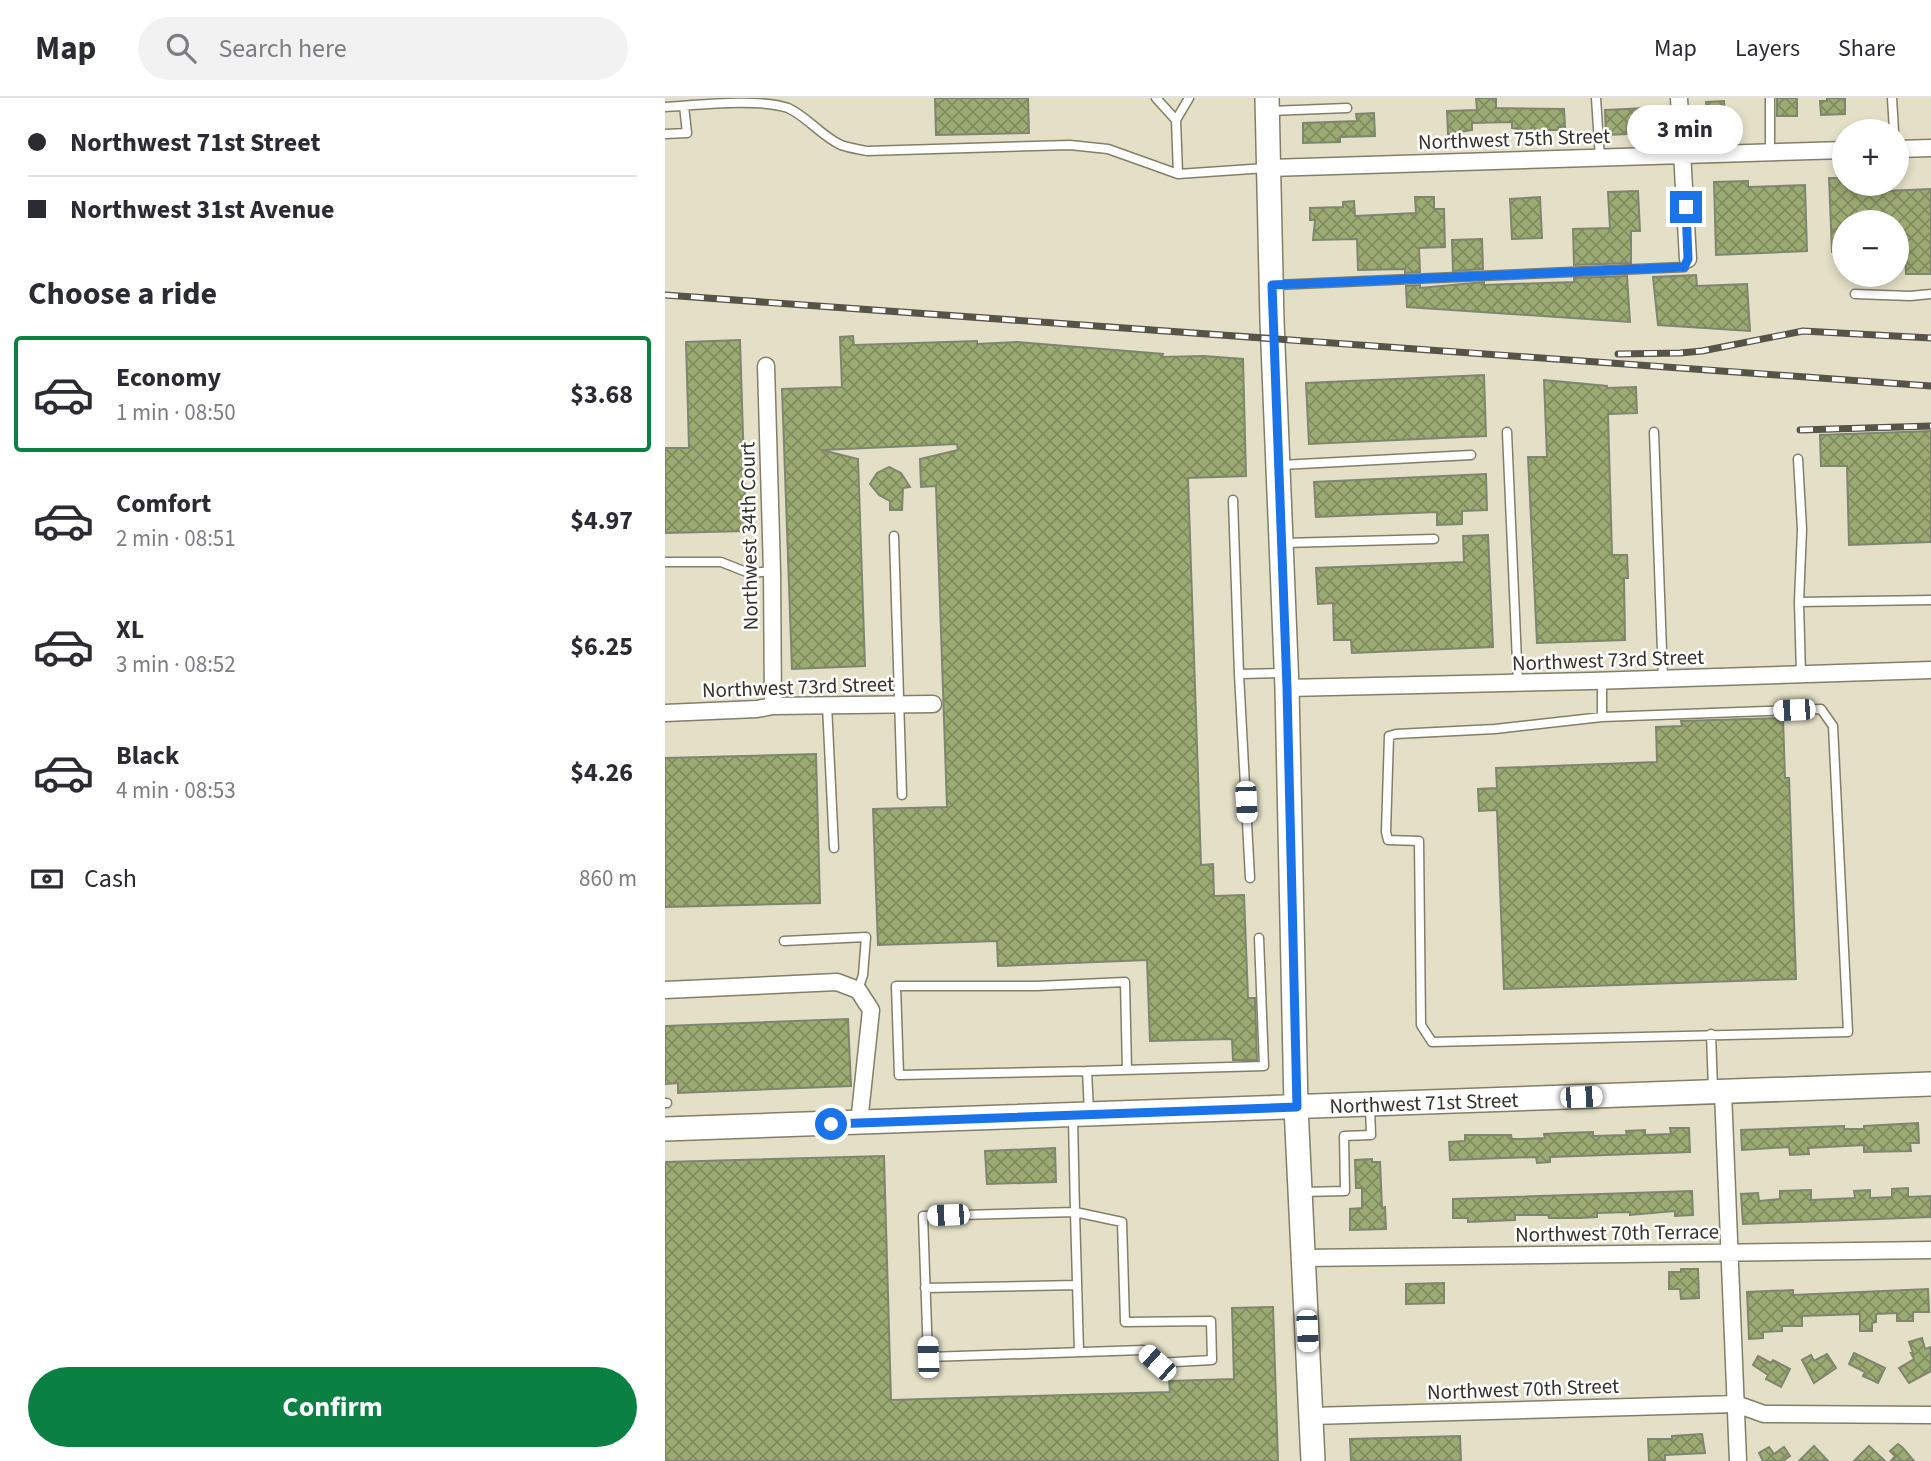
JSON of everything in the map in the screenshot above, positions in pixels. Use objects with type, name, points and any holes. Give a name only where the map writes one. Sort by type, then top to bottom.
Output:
[{"type":"main road","points":[[1267,105],[1297,1107],[1313,1461]]},
{"type":"main road","name":"Northwest 71st Street","points":[[665,1129],[1931,1084]]},
{"type":"street","points":[[1679,98],[1688,259]]},
{"type":"street","points":[[1909,149],[1931,148]]},
{"type":"street","name":"Northwest 75th Street","points":[[1269,168],[1832,150]]},
{"type":"street","name":"Northwest 34th Court","points":[[766,366],[772,571],[772,706]]},
{"type":"street","name":"Northwest 73rd Street","points":[[1286,681],[1518,684],[1931,670]]},
{"type":"street","name":"Northwest 73rd Street","points":[[665,713],[772,706],[933,704]]},
{"type":"street","points":[[665,990],[838,982],[858,990],[871,1010],[859,1123]]},
{"type":"street","points":[[1718,1092],[1730,1253],[1738,1461]]},
{"type":"street","name":"Northwest 70th Terrace","points":[[1303,1258],[1931,1250]]},
{"type":"street","name":"Northwest 70th Street","points":[[1311,1416],[1736,1404],[1764,1414],[1931,1415]]},
{"type":"lane","points":[[1156,98],[1176,120]]},
{"type":"lane","points":[[1178,174],[1176,120],[1189,98]]},
{"type":"lane","points":[[1596,98],[1600,158]]},
{"type":"lane","points":[[1770,98],[1770,152]]},
{"type":"lane","points":[[1892,98],[1893,119]]},
{"type":"lane","points":[[665,107],[745,100],[768,101],[804,117],[841,145],[867,151],[1070,145],[1108,149],[1178,174],[1269,168]]},
{"type":"lane","points":[[1267,105],[1347,108]]},
{"type":"lane","points":[[665,134],[687,133],[684,106]]},
{"type":"lane","points":[[1272,285],[1684,267],[1688,259]]},
{"type":"lane","points":[[1855,294],[1931,294]]},
{"type":"lane","points":[[1507,432],[1518,684]]},
{"type":"lane","points":[[1654,432],[1663,678]]},
{"type":"lane","points":[[1278,465],[1471,455]]},
{"type":"lane","points":[[1798,459],[1802,529],[1799,602],[1801,675]]},
{"type":"lane","points":[[1233,500],[1239,674],[1251,878]]},
{"type":"lane","points":[[894,536],[902,795]]},
{"type":"lane","points":[[1281,543],[1434,539]]},
{"type":"lane","points":[[665,562],[721,562],[749,573],[772,571]]},
{"type":"lane","points":[[1799,602],[1931,600]]},
{"type":"lane","points":[[1239,674],[1286,681]]},
{"type":"lane","points":[[1602,680],[1602,717]]},
{"type":"lane","points":[[827,705],[834,848]]},
{"type":"lane","points":[[1821,709],[1833,726],[1848,1032],[1433,1042],[1421,1025],[1419,841],[1388,840],[1386,832],[1388,736],[1495,729],[1602,717],[1821,709]]},
{"type":"lane","points":[[783,941],[866,937],[863,975],[858,990]]},
{"type":"lane","points":[[1127,1070],[1125,982],[1037,986],[896,986],[899,1075],[1087,1071],[1127,1070],[1264,1066],[1259,938]]},
{"type":"lane","points":[[1711,1034],[1718,1092]]},
{"type":"lane","points":[[1079,1352],[1075,1212],[1081,1115],[1087,1071]]},
{"type":"lane","points":[[1300,1192],[1345,1191],[1343,1136],[1371,1135],[1370,1104]]},
{"type":"lane","points":[[1075,1212],[1122,1222],[1125,1322],[1211,1321],[1212,1360],[1157,1363],[1143,1350],[928,1357],[923,1216],[1075,1212]]},
{"type":"lane","points":[[925,1288],[1077,1286]]},
{"type":"building","points":[[935,98],[1028,98],[1029,133],[936,135]]},
{"type":"building","points":[[1476,98],[1496,98],[1496,108],[1564,109],[1565,127],[1558,127],[1558,130],[1523,130],[1512,128],[1512,122],[1472,123],[1472,130],[1448,134],[1447,111],[1477,110]]},
{"type":"building","points":[[1777,98],[1797,98],[1797,116],[1777,116]]},
{"type":"building","points":[[1827,98],[1845,98],[1845,114],[1821,115],[1820,101],[1827,101]]},
{"type":"building","points":[[1724,101],[1725,118],[1707,119],[1706,102]]},
{"type":"building","points":[[1646,108],[1646,123],[1627,124],[1627,134],[1606,135],[1605,110]]},
{"type":"building","points":[[1374,113],[1375,136],[1340,137],[1340,142],[1303,143],[1303,123],[1357,121],[1356,114]]},
{"type":"building","points":[[1829,178],[1832,178],[1832,196],[1909,196],[1909,190],[1931,189],[1931,274],[1909,274],[1909,210],[1832,210],[1832,252]]},
{"type":"building","points":[[1748,181],[1748,187],[1805,185],[1807,251],[1716,255],[1714,182]]},
{"type":"building","points":[[1638,191],[1640,231],[1631,231],[1631,263],[1574,265],[1573,229],[1610,228],[1608,192]]},
{"type":"building","points":[[1415,197],[1434,197],[1434,209],[1444,209],[1445,247],[1419,248],[1420,272],[1405,273],[1405,269],[1358,270],[1357,239],[1313,240],[1315,220],[1310,220],[1310,208],[1343,207],[1343,202],[1354,201],[1355,216],[1416,213]]},
{"type":"building","points":[[1540,197],[1542,238],[1512,239],[1510,199]]},
{"type":"building","points":[[1482,239],[1483,269],[1453,271],[1452,240]]},
{"type":"building","points":[[1696,275],[1697,286],[1747,284],[1750,331],[1658,325],[1653,277]]},
{"type":"building","points":[[1627,276],[1630,322],[1407,307],[1406,286],[1420,285],[1420,288],[1484,282],[1484,285],[1574,282],[1574,278]]},
{"type":"building","points":[[853,336],[854,345],[1017,342],[1163,354],[1162,357],[1243,359],[1246,476],[1188,478],[1201,865],[1213,864],[1214,896],[1244,895],[1248,998],[1255,998],[1257,1060],[1233,1060],[1232,1039],[1150,1041],[1147,960],[998,966],[997,941],[878,945],[873,809],[947,807],[936,486],[921,487],[920,459],[958,450],[957,444],[822,450],[858,459],[865,666],[792,669],[782,389],[842,387],[840,337]]},
{"type":"building","points":[[740,340],[746,531],[665,533],[665,448],[689,448],[686,342]]},
{"type":"building","points":[[1484,375],[1486,436],[1309,444],[1306,383]]},
{"type":"building","points":[[1544,380],[1607,388],[1636,387],[1637,413],[1608,414],[1612,555],[1627,555],[1628,578],[1624,578],[1625,640],[1537,643],[1528,457],[1547,457]]},
{"type":"building","points":[[1931,431],[1931,542],[1849,545],[1847,466],[1821,466],[1820,435]]},
{"type":"building","points":[[889,467],[901,473],[910,487],[903,488],[902,510],[890,510],[890,501],[879,495],[870,484],[877,473]]},
{"type":"building","points":[[1486,474],[1487,510],[1462,511],[1462,524],[1437,525],[1437,512],[1316,517],[1314,482]]},
{"type":"building","points":[[1488,535],[1493,647],[1352,653],[1351,640],[1334,640],[1333,603],[1318,604],[1316,568],[1464,562],[1463,536]]},
{"type":"building","points":[[1783,718],[1785,778],[1789,778],[1796,979],[1504,989],[1497,810],[1479,811],[1478,789],[1497,788],[1496,768],[1657,762],[1656,727],[1682,726],[1681,721]]},
{"type":"building","points":[[816,754],[820,903],[665,907],[665,758]]},
{"type":"building","points":[[848,1019],[851,1086],[678,1093],[678,1083],[665,1084],[665,1026]]},
{"type":"building","points":[[1918,1123],[1919,1143],[1910,1143],[1911,1151],[1864,1152],[1864,1145],[1808,1148],[1809,1154],[1790,1155],[1789,1147],[1742,1150],[1741,1130],[1844,1126],[1844,1129],[1864,1129],[1864,1126]]},
{"type":"building","points":[[1670,1128],[1689,1128],[1690,1152],[1550,1157],[1550,1162],[1537,1163],[1536,1157],[1450,1160],[1449,1142],[1465,1141],[1465,1135],[1511,1135],[1512,1139],[1522,1139],[1545,1138],[1544,1134],[1563,1133],[1627,1135],[1626,1131],[1645,1130],[1645,1135],[1671,1134]]},
{"type":"building","points":[[1055,1148],[1056,1182],[987,1184],[985,1151]]},
{"type":"building","points":[[884,1156],[891,1400],[1170,1392],[1169,1381],[1234,1379],[1232,1308],[1273,1307],[1278,1461],[665,1461],[665,1162]]},
{"type":"building","points":[[1372,1159],[1372,1162],[1380,1162],[1382,1208],[1385,1207],[1386,1229],[1350,1230],[1350,1209],[1362,1208],[1362,1188],[1356,1188],[1355,1160]]},
{"type":"building","points":[[1908,1188],[1908,1197],[1931,1196],[1931,1217],[1743,1224],[1741,1194],[1758,1193],[1759,1201],[1780,1199],[1780,1191],[1811,1190],[1811,1200],[1855,1198],[1854,1191],[1870,1190],[1870,1198],[1892,1197],[1892,1189]]},
{"type":"building","points":[[1692,1191],[1693,1215],[1675,1216],[1675,1211],[1630,1215],[1630,1212],[1597,1213],[1597,1217],[1579,1218],[1515,1215],[1515,1220],[1468,1222],[1468,1218],[1453,1218],[1453,1199]]},
{"type":"building","points":[[1681,1269],[1698,1269],[1699,1298],[1681,1299],[1680,1289],[1669,1289],[1669,1272],[1681,1272]]},
{"type":"building","points":[[1444,1283],[1444,1303],[1406,1304],[1406,1284]]},
{"type":"building","points":[[1928,1289],[1929,1312],[1913,1312],[1913,1321],[1897,1321],[1897,1313],[1876,1314],[1872,1331],[1860,1331],[1860,1314],[1802,1316],[1802,1326],[1782,1326],[1782,1331],[1763,1332],[1763,1338],[1749,1339],[1747,1292],[1793,1290],[1793,1295]]},
{"type":"building","points":[[1922,1338],[1925,1349],[1931,1347],[1931,1371],[1909,1383],[1899,1368],[1914,1359],[1909,1342]]},
{"type":"building","points":[[1854,1353],[1885,1368],[1878,1383],[1863,1376],[1865,1372],[1849,1364]]},
{"type":"building","points":[[1827,1354],[1836,1368],[1814,1383],[1802,1360],[1811,1355],[1814,1361]]},
{"type":"building","points":[[1758,1356],[1790,1369],[1781,1387],[1766,1379],[1768,1375],[1753,1365]]},
{"type":"building","points":[[1702,1434],[1705,1453],[1665,1455],[1665,1460],[1649,1461],[1648,1439],[1672,1439],[1672,1436]]},
{"type":"building","points":[[1460,1436],[1461,1461],[1351,1461],[1350,1439]]},
{"type":"building","points":[[1898,1444],[1914,1461],[1891,1461],[1895,1456],[1890,1451]]},
{"type":"building","points":[[1814,1446],[1828,1461],[1799,1461]]},
{"type":"building","points":[[1869,1446],[1885,1461],[1854,1461]]},
{"type":"building","points":[[1769,1447],[1774,1454],[1784,1447],[1790,1456],[1783,1461],[1763,1461],[1759,1453]]},
{"type":"railway","points":[[665,295],[1931,386]]},
{"type":"railway","points":[[1618,354],[1702,351],[1803,331],[1931,338]]},
{"type":"railway","points":[[1800,430],[1931,426]]},
{"type":"route","points":[[831,1124],[1297,1107],[1287,688],[1272,285],[1684,267],[1688,259],[1686,207]]}]
